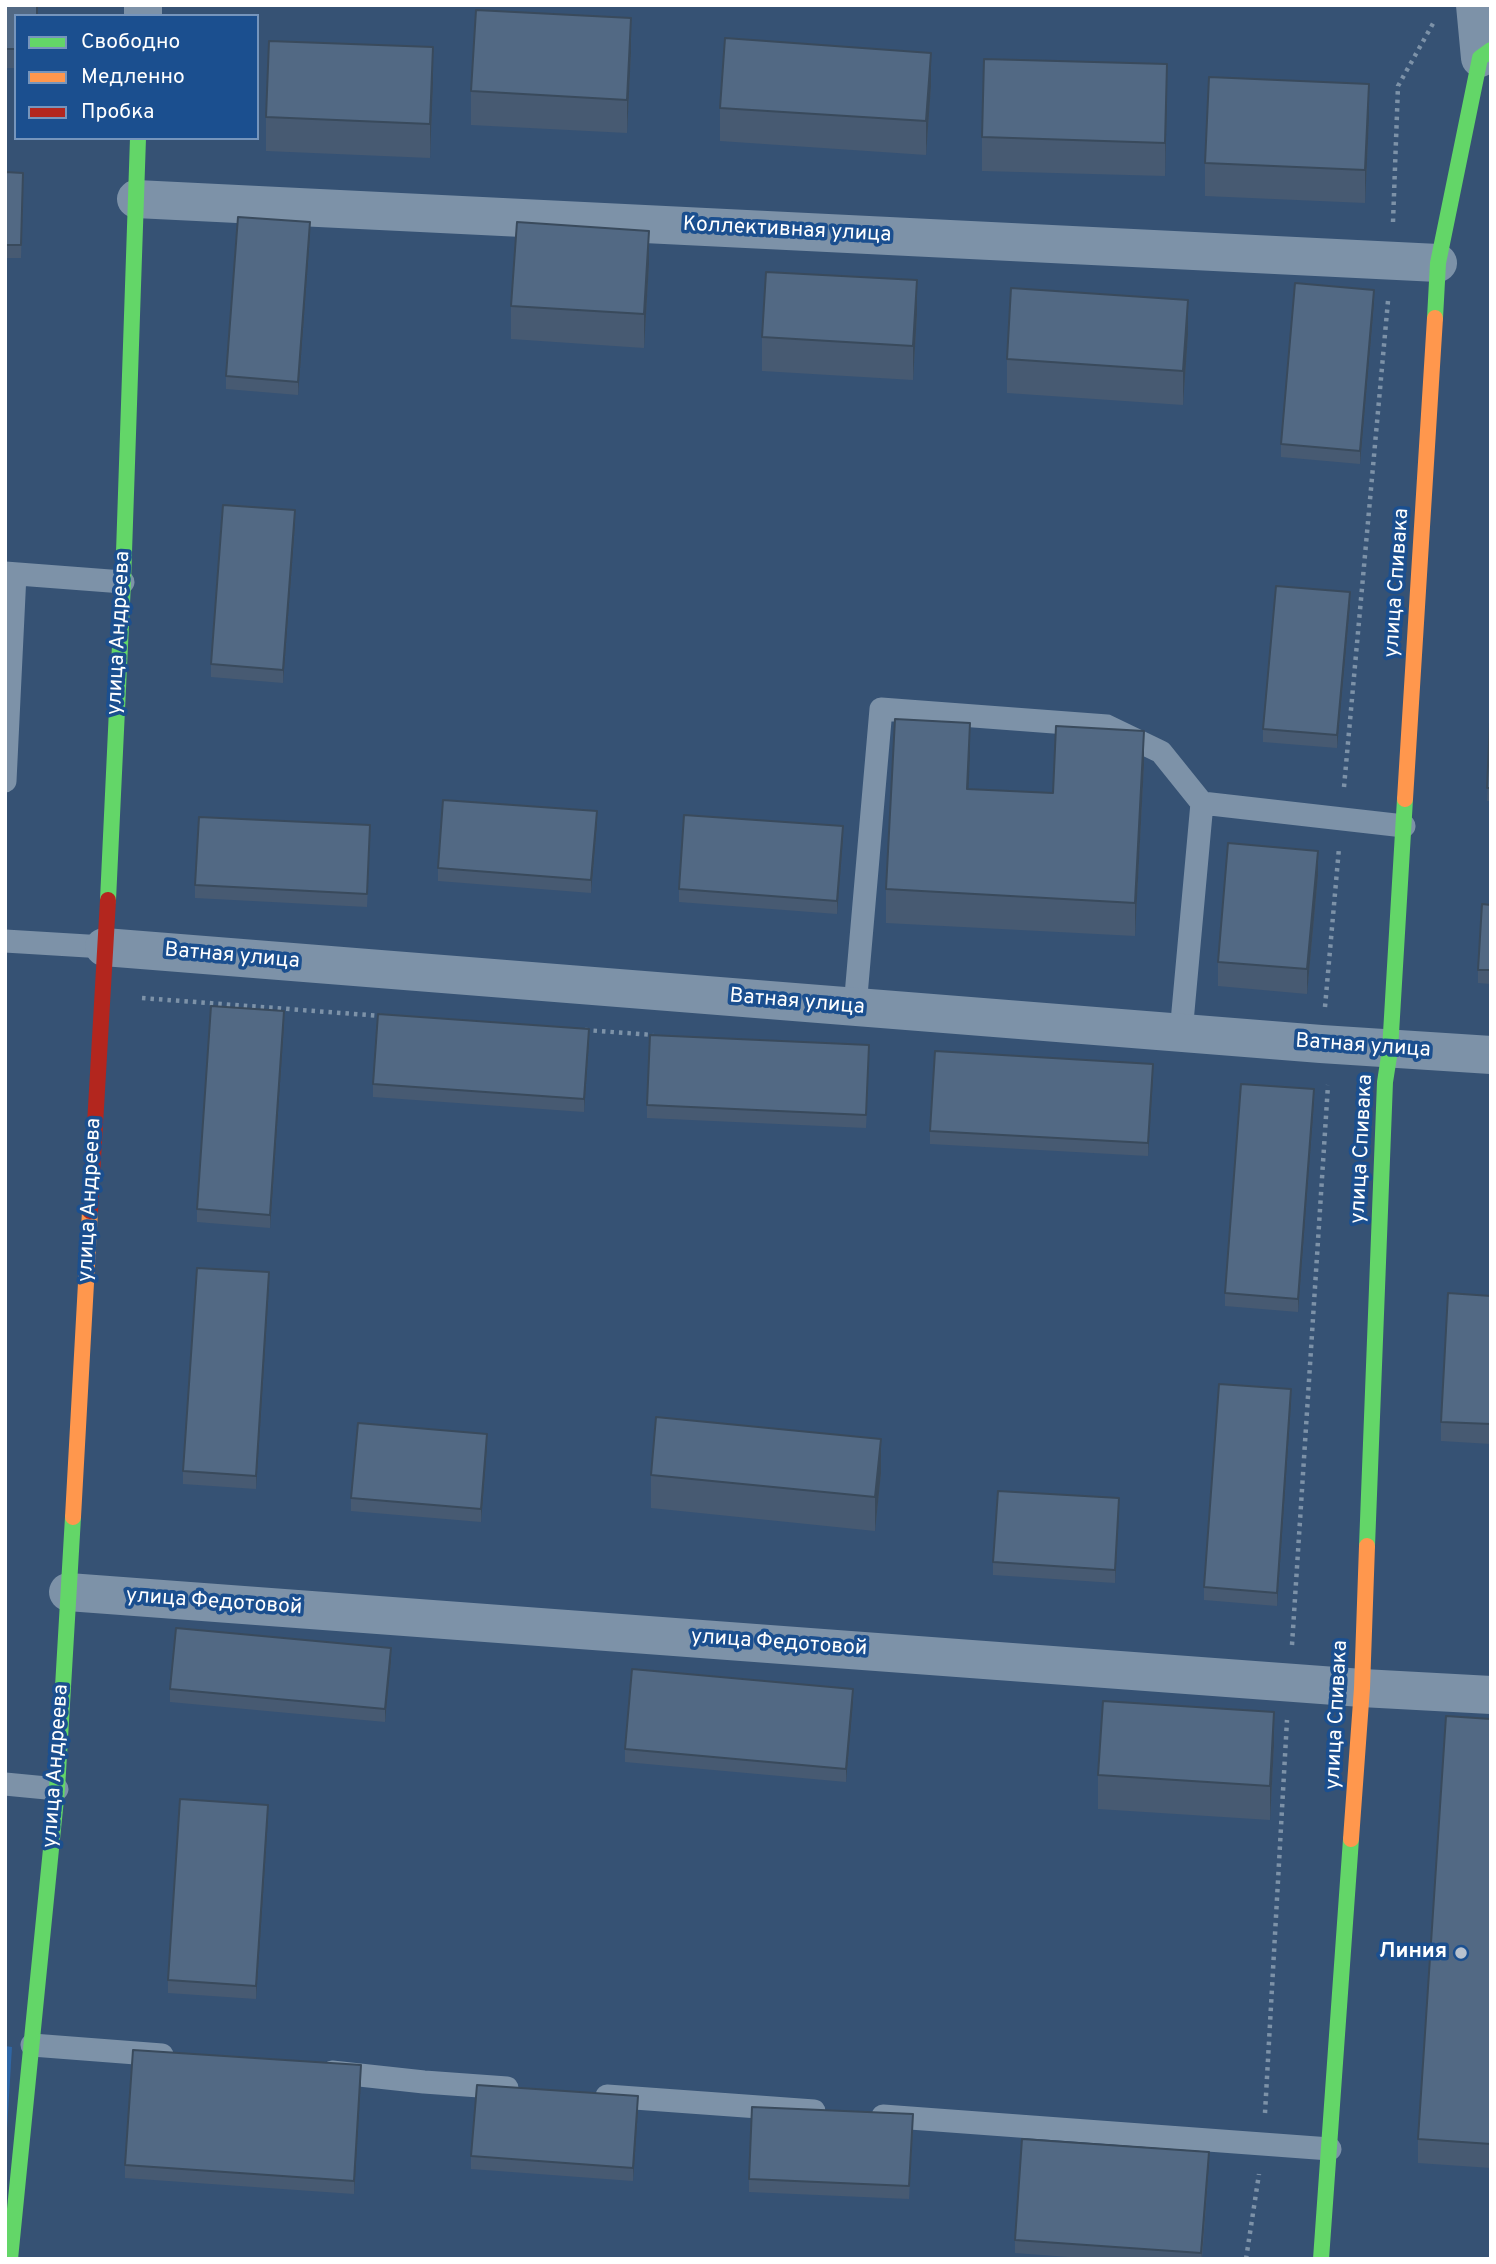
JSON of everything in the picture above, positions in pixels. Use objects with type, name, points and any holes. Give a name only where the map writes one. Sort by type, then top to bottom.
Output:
[{"type":"street","points":[[1475,5],[1485,54]]},
{"type":"street","name":"улица Спивака","points":[[1321,2259],[1362,1688],[1385,1082],[1390,1050],[1438,263],[1485,54]]},
{"type":"street","name":"улица Андреева","points":[[10,2259],[57,1788],[123,582],[138,140]]},
{"type":"street","name":"Коллективная улица","points":[[136,199],[1438,263]]},
{"type":"street","name":"Ватная улица","points":[[104,947],[1390,1050],[1491,1055]]},
{"type":"street","name":"улица Федотовой","points":[[68,1592],[1362,1688],[1491,1695]]},
{"type":"lane","points":[[5,781],[10,574],[123,582]]},
{"type":"lane","points":[[855,1007],[881,709],[1107,726],[1161,752],[1202,803],[1181,1033]]},
{"type":"lane","points":[[1202,803],[1404,826]]},
{"type":"lane","points":[[5,941],[104,947]]},
{"type":"lane","points":[[5,1784],[57,1788]]},
{"type":"lane","points":[[32,2045],[180,2057]]},
{"type":"lane","points":[[315,2070],[535,2091]]},
{"type":"lane","points":[[591,2095],[1330,2149]]},
{"type":"path","points":[[1247,2259],[1263,2144],[1289,1682],[1328,1078],[1321,1044],[1392,261],[1398,86],[1438,15]]},
{"type":"shaded area","points":[[5,2046],[12,2047],[5,2162]]},
{"type":"building","points":[[5,5],[37,5],[37,14],[14,14],[14,49],[5,49]]},
{"type":"building","points":[[476,10],[631,18],[627,100],[471,91]]},
{"type":"building","points":[[725,38],[931,53],[926,121],[720,108]]},
{"type":"building","points":[[269,41],[433,47],[430,124],[266,117]]},
{"type":"building","points":[[984,59],[1167,64],[1165,143],[982,137]]},
{"type":"building","points":[[1209,77],[1369,84],[1365,170],[1205,163]]},
{"type":"building","points":[[5,172],[23,173],[21,245],[5,245]]},
{"type":"building","points":[[238,217],[310,222],[298,382],[226,376]]},
{"type":"building","points":[[517,222],[649,231],[644,314],[511,306]]},
{"type":"building","points":[[766,272],[917,280],[913,346],[762,337]]},
{"type":"building","points":[[1295,283],[1374,290],[1360,451],[1281,444]]},
{"type":"building","points":[[1011,288],[1188,300],[1183,371],[1007,359]]},
{"type":"building","points":[[223,505],[295,510],[283,670],[211,664]]},
{"type":"building","points":[[1276,586],[1350,592],[1337,735],[1263,729]]},
{"type":"building","points":[[895,719],[970,723],[967,789],[1053,793],[1056,726],[1144,731],[1135,903],[886,889]]},
{"type":"building","points":[[1490,722],[1491,788],[1487,788]]},
{"type":"building","points":[[443,800],[597,811],[591,880],[438,868]]},
{"type":"building","points":[[684,815],[843,826],[837,901],[679,889]]},
{"type":"building","points":[[199,817],[370,825],[367,894],[195,885]]},
{"type":"building","points":[[1228,843],[1318,851],[1307,969],[1218,962]]},
{"type":"building","points":[[1482,904],[1491,905],[1491,970],[1478,970]]},
{"type":"building","points":[[211,1006],[284,1011],[270,1215],[197,1209]]},
{"type":"building","points":[[378,1014],[589,1029],[584,1099],[373,1084]]},
{"type":"building","points":[[650,1035],[869,1045],[866,1115],[647,1105]]},
{"type":"building","points":[[935,1051],[1153,1064],[1148,1143],[930,1131]]},
{"type":"building","points":[[1241,1084],[1314,1089],[1298,1299],[1225,1293]]},
{"type":"building","points":[[197,1268],[269,1272],[256,1476],[183,1471]]},
{"type":"building","points":[[1448,1293],[1491,1296],[1491,1424],[1441,1422]]},
{"type":"building","points":[[1219,1384],[1291,1389],[1277,1593],[1204,1587]]},
{"type":"building","points":[[656,1417],[881,1439],[875,1497],[651,1475]]},
{"type":"building","points":[[358,1423],[487,1434],[481,1509],[351,1498]]},
{"type":"building","points":[[998,1491],[1119,1498],[1115,1570],[993,1562]]},
{"type":"building","points":[[176,1628],[391,1648],[385,1709],[170,1689]]},
{"type":"building","points":[[632,1669],[853,1689],[846,1769],[625,1749]]},
{"type":"building","points":[[1103,1701],[1274,1712],[1270,1786],[1098,1775]]},
{"type":"building","name":"Линия","points":[[1446,1716],[1491,1719],[1491,2144],[1418,2139]]},
{"type":"building","points":[[180,1799],[268,1805],[256,1986],[168,1980]]},
{"type":"building","points":[[133,2050],[361,2065],[354,2181],[125,2165]]},
{"type":"building","points":[[477,2085],[638,2096],[633,2168],[471,2156]]},
{"type":"building","points":[[752,2107],[913,2114],[909,2186],[749,2179]]},
{"type":"building","points":[[1022,2139],[1209,2152],[1201,2253],[1015,2240]]},
{"type":"traffic: fast","points":[[1435,318],[1438,263],[1480,58],[1491,50]]},
{"type":"traffic: fast","points":[[108,900],[123,582],[138,140]]},
{"type":"traffic: fast","points":[[1367,1546],[1385,1082],[1390,1050],[1405,799]]},
{"type":"traffic: fast","points":[[10,2259],[57,1789],[73,1517]]},
{"type":"traffic: fast","points":[[1321,2259],[1351,1839]]},
{"type":"traffic: slow","points":[[1405,799],[1435,318]]},
{"type":"traffic: slow","points":[[73,1517],[90,1211]]},
{"type":"traffic: slow","points":[[1351,1839],[1362,1688],[1367,1546]]},
{"type":"traffic: jam","points":[[90,1211],[108,900]]},
{"type":"place","name":"Линия","points":[[1461,1953]]}]
